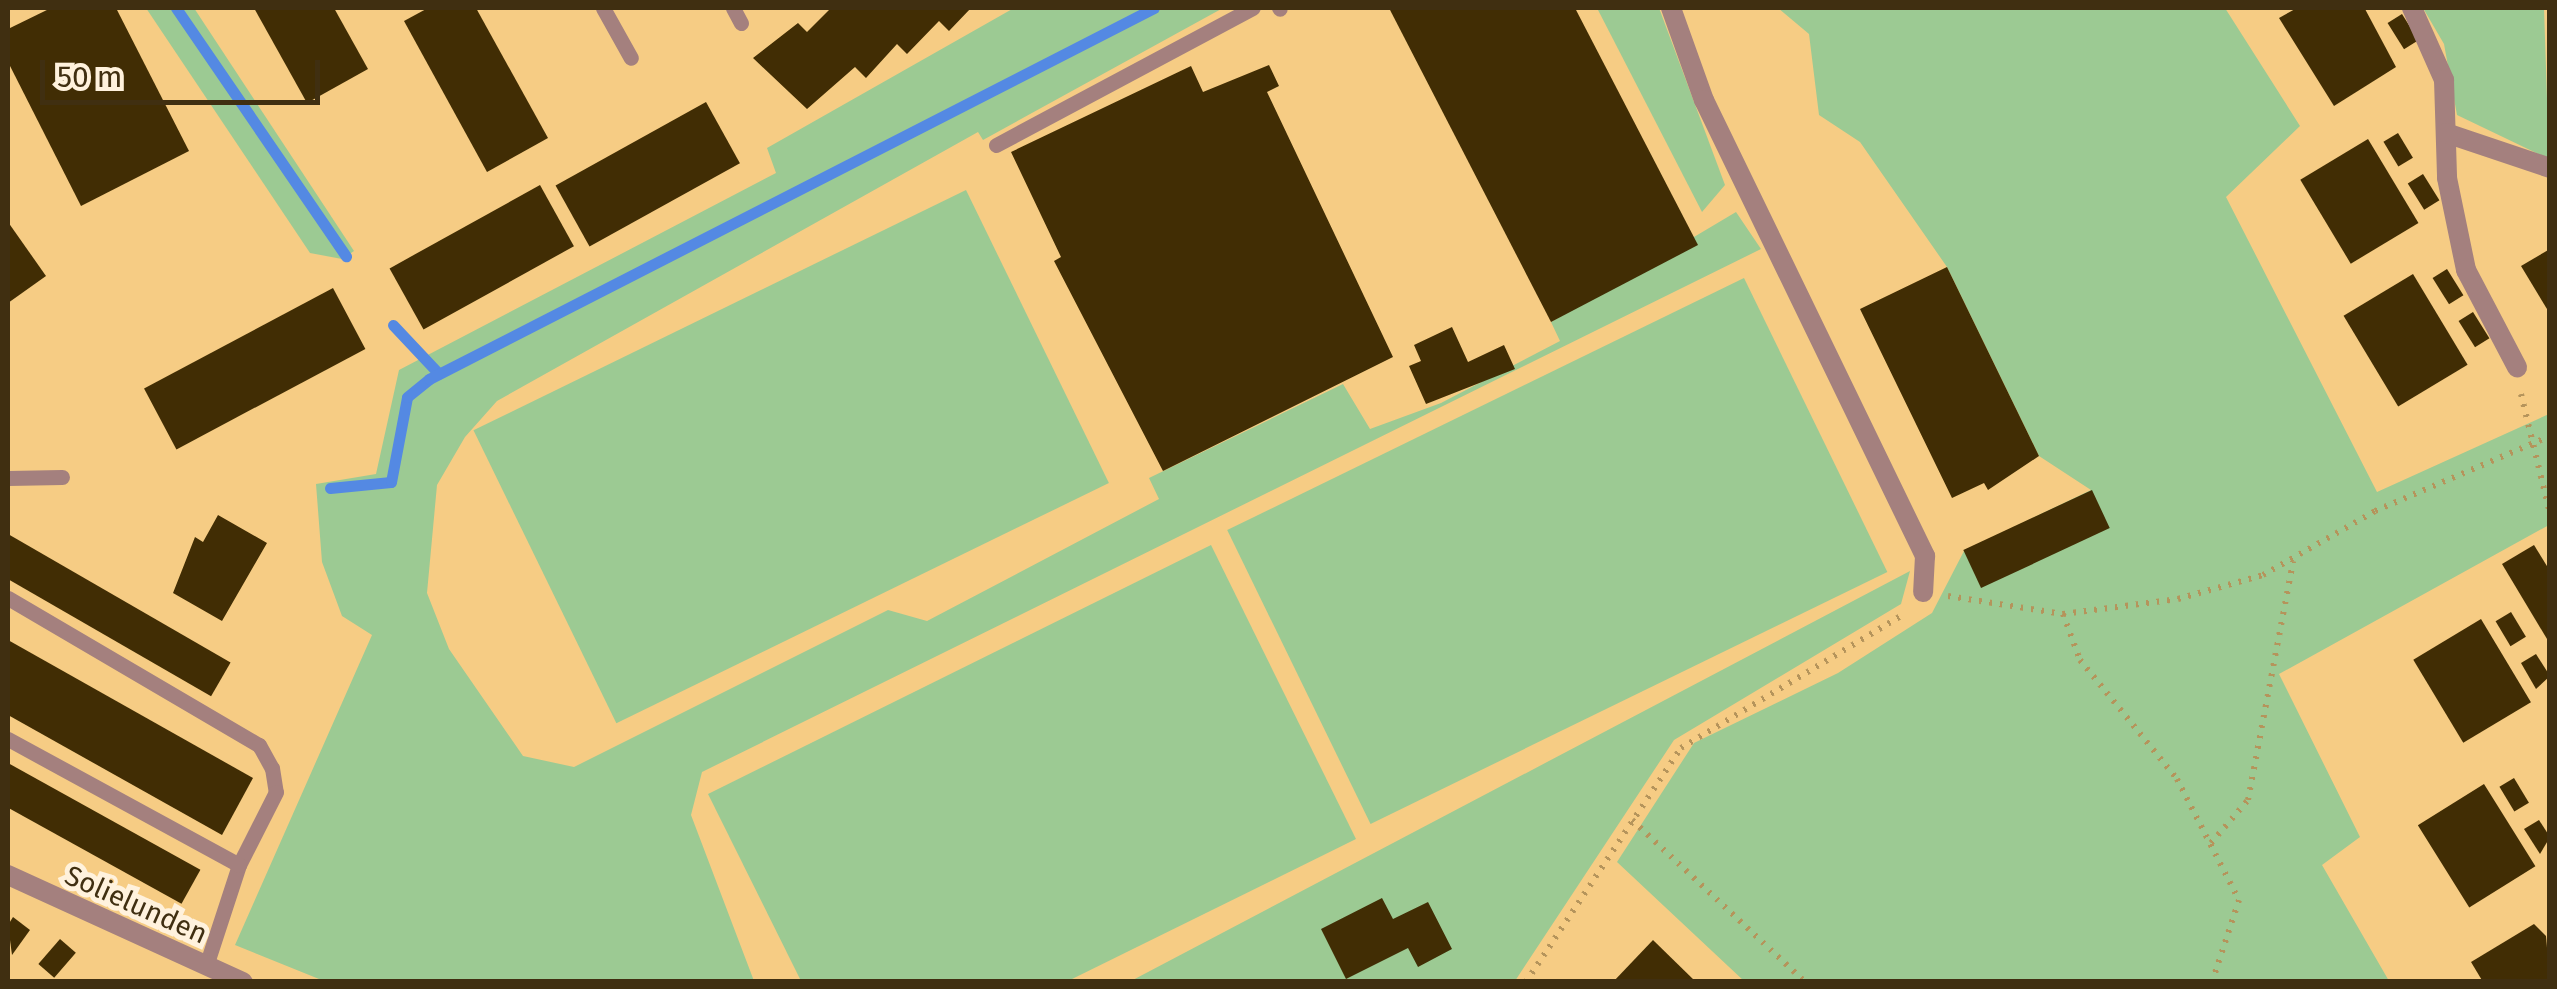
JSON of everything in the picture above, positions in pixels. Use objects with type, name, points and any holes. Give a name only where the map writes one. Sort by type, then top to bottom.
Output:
[{"type":"street","points":[[1671,8],[1704,100],[1925,556],[1923,592]]},
{"type":"street","points":[[2412,8],[2440,66],[2466,270],[2517,367]]},
{"type":"street","points":[[2446,132],[2550,168]]},
{"type":"street","name":"Solielunden","points":[[8,875],[244,982]]},
{"type":"lane","points":[[603,8],[631,58]]},
{"type":"lane","points":[[996,146],[1253,8]]},
{"type":"lane","points":[[8,478],[62,477]]},
{"type":"lane","points":[[8,598],[260,745],[276,792],[239,865],[206,966]]},
{"type":"lane","points":[[8,740],[239,865]]},
{"type":"path","points":[[2517,367],[2530,445],[2550,514]]},
{"type":"path","points":[[1526,982],[1681,748],[1886,630],[1923,592],[2062,614],[2178,599],[2293,561],[2374,510],[2550,436]]},
{"type":"path","points":[[2211,843],[2248,800],[2293,561]]},
{"type":"path","points":[[2062,614],[2080,660],[2176,779],[2240,900],[2212,982]]},
{"type":"path","points":[[1632,820],[1805,982]]},
{"type":"green space","points":[[146,8],[194,8],[354,251],[342,259],[310,253]]},
{"type":"green space","points":[[1014,8],[1223,8],[983,140],[978,132],[497,401],[465,437],[437,485],[427,593],[449,649],[523,756],[574,767],[888,610],[927,621],[1159,499],[1149,478],[1343,384],[1370,429],[1441,403],[1560,341],[1551,322],[1736,212],[1761,249],[702,772],[691,815],[754,981],[324,981],[235,945],[372,635],[342,616],[322,562],[316,484],[376,474],[399,370],[776,173],[767,148]]},
{"type":"green space","points":[[1597,8],[1659,8],[1725,185],[1702,212]]},
{"type":"green space","points":[[1778,8],[2225,8],[2300,126],[2226,197],[2377,492],[2549,414],[2549,525],[2279,674],[2360,837],[2322,865],[2389,981],[1744,981],[1617,862],[1694,743],[1838,673],[1932,613],[1964,551],[2091,490],[2039,456],[1947,267],[1860,142],[1819,115],[1809,34]]},
{"type":"green space","points":[[2423,8],[2544,8],[2549,159],[2457,115],[2444,44]]},
{"type":"green space","points":[[966,190],[1109,483],[616,723],[473,430]]},
{"type":"green space","points":[[1744,278],[1887,572],[1371,824],[1227,530]]},
{"type":"green space","points":[[1211,545],[1356,839],[1068,981],[801,981],[708,794]]},
{"type":"green space","points":[[1910,571],[1901,604],[1674,740],[1515,981],[1129,982]]},
{"type":"building","points":[[51,8],[116,8],[189,151],[81,206],[8,62],[8,29]]},
{"type":"building","points":[[254,8],[334,8],[368,69],[307,103]]},
{"type":"building","points":[[428,8],[476,8],[548,138],[487,172],[404,21]]},
{"type":"building","points":[[831,8],[971,8],[949,31],[939,21],[907,54],[897,44],[866,78],[855,67],[807,109],[753,58],[798,23],[807,32]]},
{"type":"building","points":[[1389,8],[1575,8],[1698,245],[1551,322]]},
{"type":"building","points":[[2297,8],[2365,9],[2396,67],[2334,106],[2279,18]]},
{"type":"building","points":[[2402,14],[2418,40],[2404,49],[2388,23]]},
{"type":"building","points":[[1269,65],[1279,86],[1267,92],[1393,357],[1163,471],[1054,261],[1061,257],[1011,152],[1191,66],[1203,92]]},
{"type":"building","points":[[706,102],[740,163],[590,247],[556,185]]},
{"type":"building","points":[[2398,133],[2413,158],[2398,167],[2383,142]]},
{"type":"building","points":[[2368,139],[2418,223],[2351,264],[2300,180]]},
{"type":"building","points":[[2423,174],[2439,200],[2424,210],[2408,184]]},
{"type":"building","points":[[540,185],[574,246],[424,330],[390,268]]},
{"type":"building","points":[[8,222],[46,276],[8,303]]},
{"type":"building","points":[[2550,249],[2550,314],[2521,266]]},
{"type":"building","points":[[1947,267],[2039,456],[1988,490],[1984,483],[1952,498],[1860,309]]},
{"type":"building","points":[[2447,269],[2463,295],[2449,304],[2433,278]]},
{"type":"building","points":[[2413,274],[2468,365],[2398,407],[2344,316]]},
{"type":"building","points":[[333,288],[365,349],[176,449],[144,388]]},
{"type":"building","points":[[2473,312],[2489,338],[2475,347],[2459,321]]},
{"type":"building","points":[[1452,327],[1468,362],[1504,345],[1515,369],[1426,404],[1409,366],[1421,361],[1414,345]]},
{"type":"building","points":[[2092,490],[2110,528],[1981,588],[1963,550]]},
{"type":"building","points":[[218,515],[267,543],[222,621],[173,593],[195,537],[203,542]]},
{"type":"building","points":[[8,534],[231,662],[211,696],[8,579]]},
{"type":"building","points":[[2534,545],[2550,571],[2550,644],[2502,564]]},
{"type":"building","points":[[2511,612],[2526,637],[2511,646],[2496,621]]},
{"type":"building","points":[[2481,619],[2531,702],[2463,743],[2413,660]]},
{"type":"building","points":[[8,640],[253,778],[222,835],[8,715]]},
{"type":"building","points":[[2536,654],[2550,676],[2536,689],[2521,663]]},
{"type":"building","points":[[8,763],[200,870],[182,904],[8,808]]},
{"type":"building","points":[[2514,778],[2529,803],[2514,812],[2499,787]]},
{"type":"building","points":[[2484,784],[2535,866],[2469,908],[2418,825]]},
{"type":"building","points":[[2539,820],[2550,837],[2540,854],[2524,829]]},
{"type":"building","points":[[1382,898],[1393,919],[1428,902],[1452,949],[1418,967],[1408,948],[1346,979],[1321,929]]},
{"type":"building","points":[[13,917],[30,930],[12,955],[8,925]]},
{"type":"building","points":[[2534,924],[2546,936],[2550,982],[2483,982],[2471,962]]},
{"type":"building","points":[[60,939],[76,953],[54,978],[38,964]]},
{"type":"building","points":[[1653,940],[1696,982],[1613,982]]},
{"type":"waterway","points":[[176,8],[346,256]]},
{"type":"waterway","points":[[330,488],[391,482],[407,397],[429,379],[1154,8]]},
{"type":"waterway","points":[[393,325],[439,374]]}]
